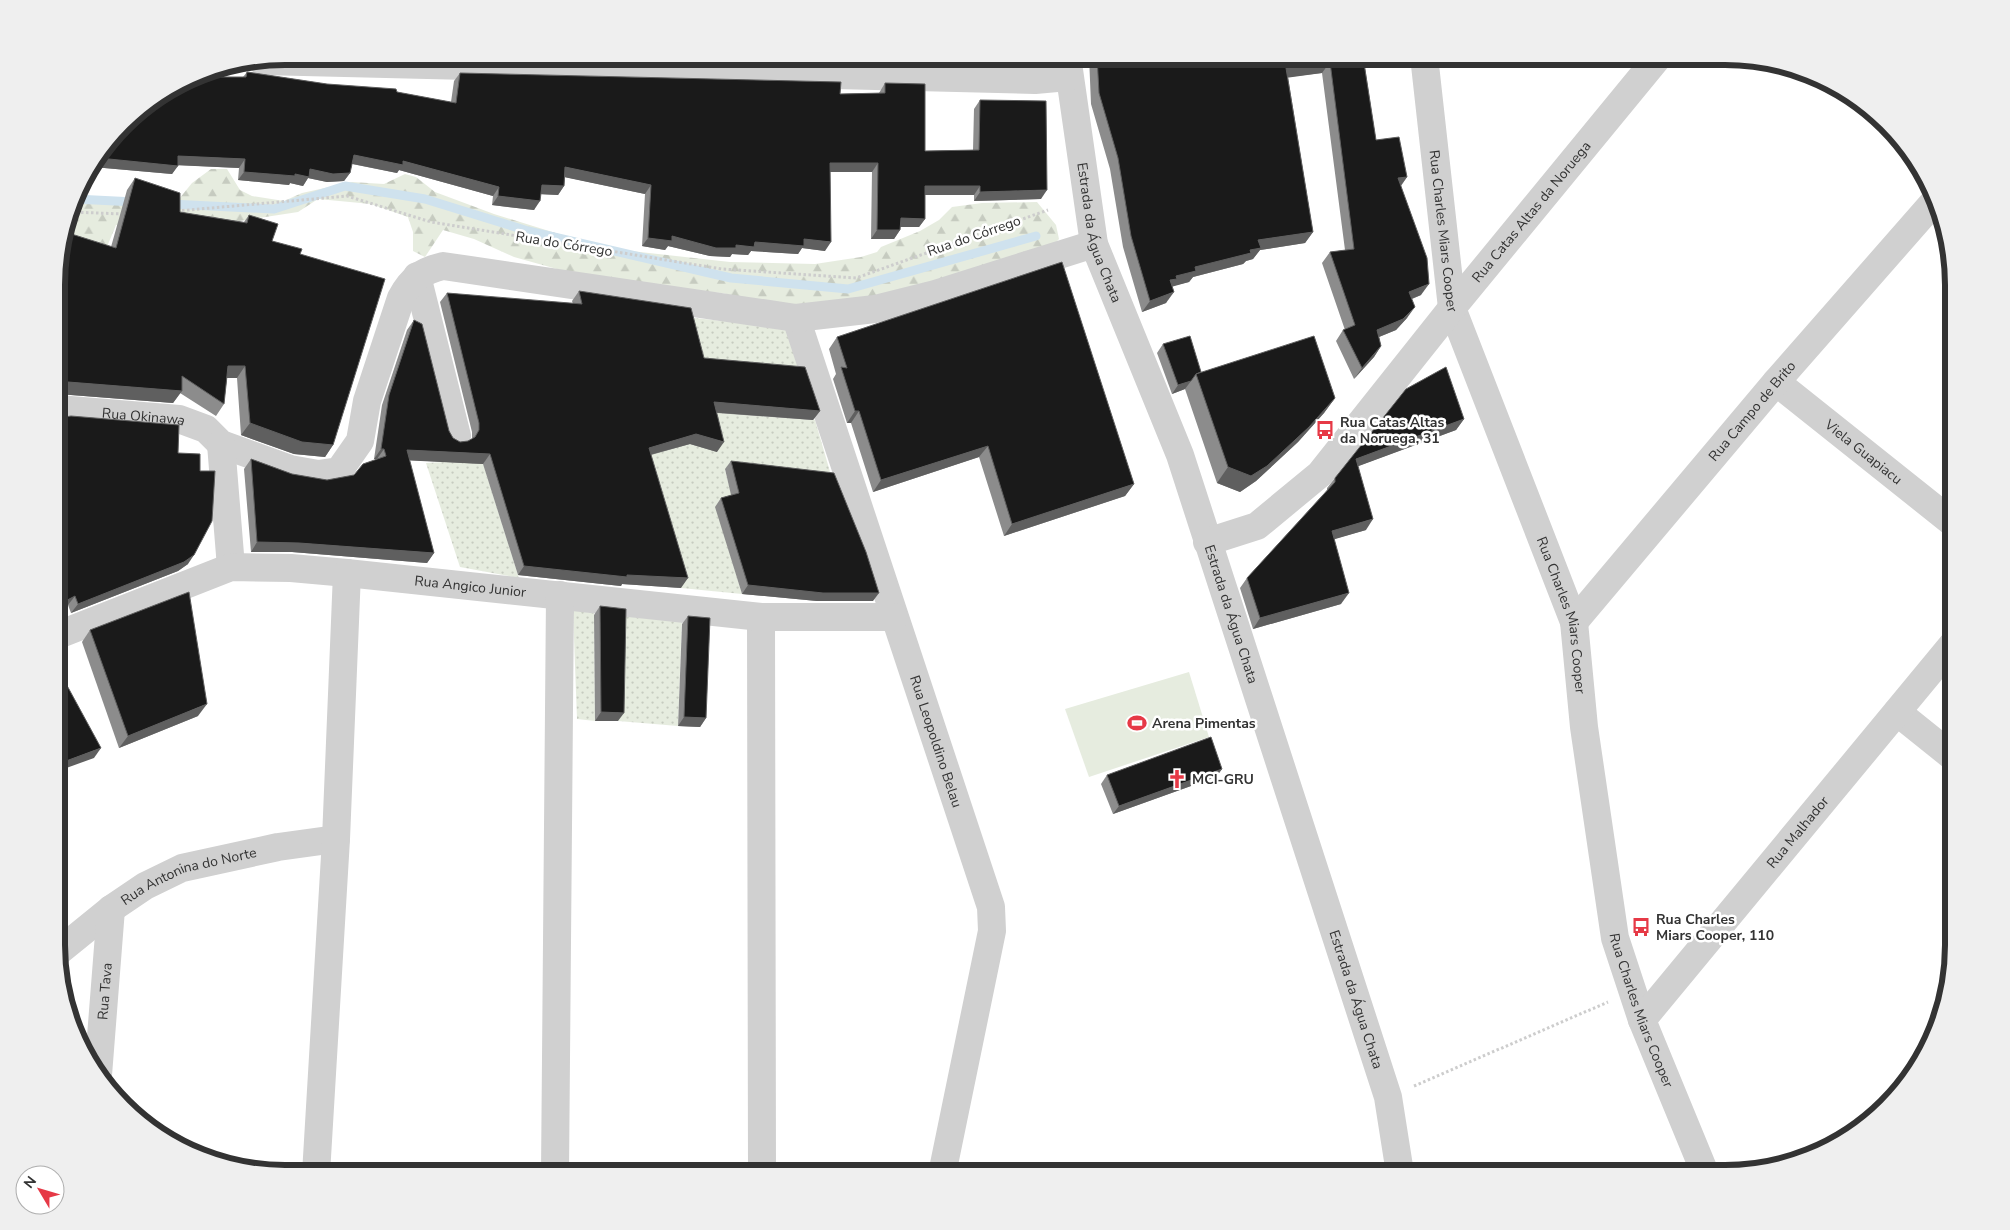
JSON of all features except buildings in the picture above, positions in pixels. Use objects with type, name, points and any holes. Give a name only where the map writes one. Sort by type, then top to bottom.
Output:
[{"type":"street","points":[[425,65],[1035,80],[1067,67]]},
{"type":"street","name":"Rua Charles Miars Cooper","points":[[1425,65],[1452,308],[1574,622],[1584,727],[1615,938],[1642,1020],[1702,1165]]},
{"type":"street","name":"Rua Catas Altas da Noruega","points":[[1207,542],[1258,526],[1320,474],[1452,308],[1651,65]]},
{"type":"street","name":"Estrada da Água Chata","points":[[1067,67],[1094,244],[1180,455],[1388,1097],[1399,1165]]},
{"type":"street","name":"Rua Campo de Brito","points":[[1574,622],[1776,382],[1930,206]]},
{"type":"street","points":[[231,568],[221,444],[290,468],[318,474],[339,471],[360,441],[367,401],[401,298],[408,285],[417,276],[428,270],[443,266],[796,318],[884,307],[935,294],[1094,244]]},
{"type":"street","points":[[417,276],[457,436]]},
{"type":"street","name":"Rua Leopoldino Belau","points":[[796,318],[991,907],[992,931],[944,1165]]},
{"type":"street","name":"Viela Guapiacu","points":[[1776,382],[1945,517]]},
{"type":"street","name":"Rua Okinawa","points":[[65,409],[179,418],[206,429],[221,444]]},
{"type":"street","name":"Rua Angico Junior","points":[[65,632],[231,568],[291,568],[347,573],[761,617],[894,617]]},
{"type":"street","points":[[317,1165],[336,839],[347,573]]},
{"type":"street","points":[[555,1165],[560,595]]},
{"type":"street","points":[[761,617],[762,1165]]},
{"type":"street","name":"Rua Malhador","points":[[1642,1020],[1945,654]]},
{"type":"street","points":[[1897,712],[1945,751]]},
{"type":"street","name":"Rua Antonina do Norte","points":[[65,946],[111,909],[146,886],[182,868],[278,847],[336,839]]},
{"type":"street","name":"Rua Tava","points":[[99,1062],[111,909]]},
{"type":"path","name":"Rua do Córrego","points":[[170,212],[347,196],[432,222],[674,262],[722,269],[856,278],[1048,210]]},
{"type":"path","points":[[78,212],[131,214]]},
{"type":"path","points":[[1388,1097],[1633,992]]},
{"type":"green space","points":[[211,169],[227,169],[240,190],[252,196],[284,201],[302,193],[352,182],[384,184],[405,174],[416,177],[435,192],[494,214],[562,235],[577,245],[730,262],[815,264],[861,257],[877,252],[881,247],[920,231],[939,220],[952,207],[982,203],[1037,202],[1056,225],[1059,239],[1047,252],[838,307],[768,303],[722,293],[659,289],[589,278],[514,257],[474,239],[443,230],[425,257],[413,251],[413,232],[408,217],[371,204],[318,199],[298,212],[233,222],[116,225],[104,254],[69,244],[72,228],[84,196],[142,201],[179,199],[192,183]]},
{"type":"green space","points":[[685,317],[791,328],[803,376],[697,367]]},
{"type":"green space","points":[[708,412],[815,420],[833,482],[725,470],[731,493],[839,501],[716,507],[742,594],[681,588],[636,439]]},
{"type":"green space","points":[[426,463],[483,463],[519,578],[460,567]]},
{"type":"green space","points":[[620,609],[682,616],[678,726],[618,721]]},
{"type":"green space","points":[[594,610],[595,721],[577,719],[573,611]]},
{"type":"green space","name":"Arena Pimentas","points":[[1189,672],[1209,737],[1089,777],[1065,709]]},
{"type":"waterway","points":[[170,204],[274,209],[345,186],[425,199],[528,231],[731,278],[848,289],[1036,236]]},
{"type":"waterway","points":[[83,199],[135,202]]},
{"type":"place","name":"Rua Catas Altas da Noruega, 31","points":[[1325,430]]},
{"type":"place","name":"Arena Pimentas","points":[[1137,723]]},
{"type":"place","name":"MCI-GRU","points":[[1177,779]]},
{"type":"place","name":"Rua Charles Miars Cooper, 110","points":[[1641,927]]}]
